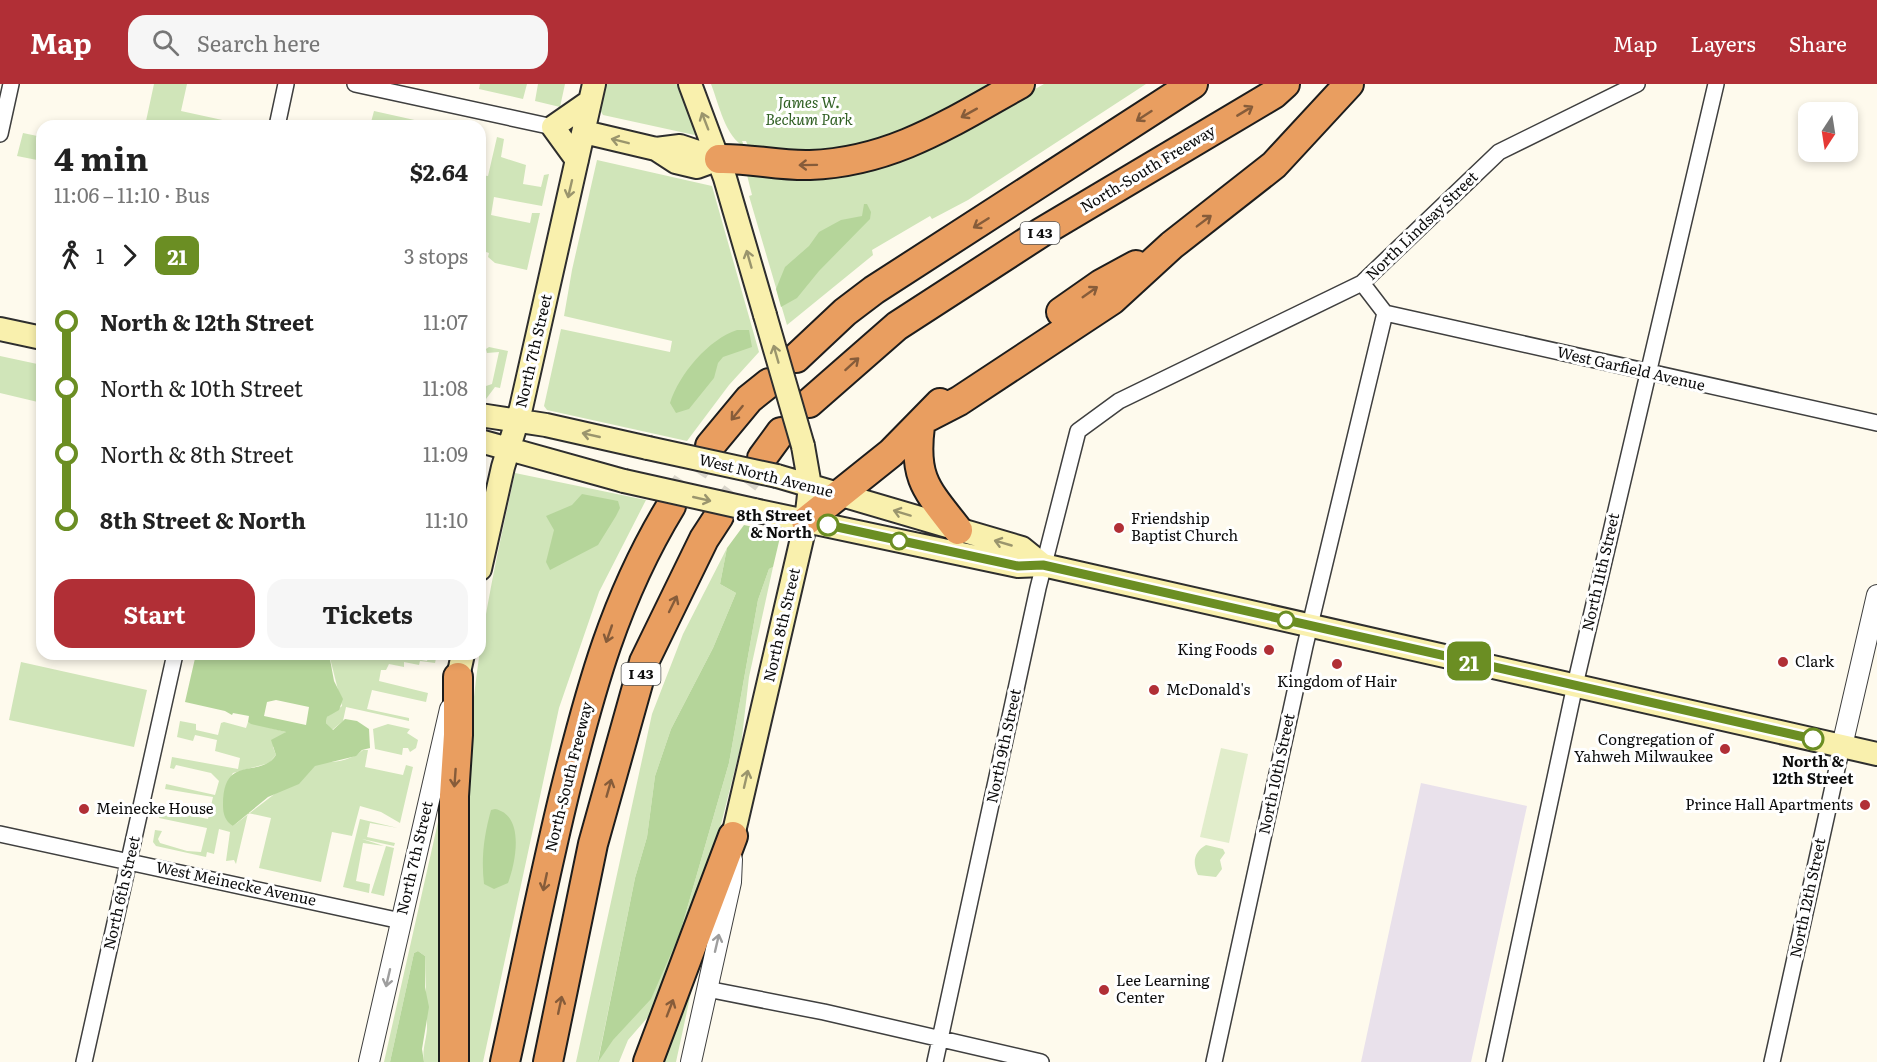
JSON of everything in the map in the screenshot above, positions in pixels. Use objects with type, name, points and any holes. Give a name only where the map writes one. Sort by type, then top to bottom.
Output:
[{"type":"highway","points":[[719,159],[745,158],[808,165],[866,159],[919,140],[1020,84]]},
{"type":"highway","name":"I 43","points":[[796,358],[845,312],[874,290],[1193,84]]},
{"type":"highway","name":"North-South Freeway","points":[[809,404],[897,326],[1042,232],[1274,94],[1286,84]]},
{"type":"highway","points":[[806,521],[891,453],[924,422],[959,402],[1112,300],[1172,245],[1274,165],[1349,84]]},
{"type":"highway","points":[[710,446],[749,399],[769,383]]},
{"type":"highway","points":[[924,422],[917,446],[919,472],[932,497],[958,530]]},
{"type":"highway","points":[[770,467],[792,439]]},
{"type":"highway","name":"North-South Freeway","points":[[505,1062],[557,825],[594,675],[630,581],[671,506]]},
{"type":"highway","name":"I 43","points":[[548,1062],[594,844],[644,662],[704,539],[719,516]]},
{"type":"highway","points":[[454,1062],[454,808],[460,666]]},
{"type":"highway","points":[[648,1062],[733,836]]},
{"type":"main road","name":"North 8th Street","points":[[690,84],[719,159],[765,315],[792,439],[810,486],[806,521],[733,836]]},
{"type":"main road","points":[[577,160],[553,127],[591,93]]},
{"type":"main road","name":"North 7th Street","points":[[486,544],[509,448],[518,421],[591,93]]},
{"type":"main road","points":[[584,132],[656,150],[680,146],[698,150],[719,159]]},
{"type":"main road","points":[[0,329],[36,337]]},
{"type":"main road","name":"West North Avenue","points":[[486,416],[648,448],[770,467],[810,486],[1022,548],[1043,565]]},
{"type":"main road","name":"West North Avenue","points":[[486,442],[624,481],[1018,566],[1043,565],[1877,754]]},
{"type":"street","points":[[0,134],[11,84]]},
{"type":"street","points":[[278,120],[286,84]]},
{"type":"street","points":[[355,84],[553,127]]},
{"type":"street","name":"North Lindsay Street","points":[[1078,431],[1119,401],[1362,284],[1499,152],[1637,84]]},
{"type":"street","name":"North 11th Street","points":[[1494,1062],[1575,685],[1716,84]]},
{"type":"street","points":[[1362,284],[1385,313]]},
{"type":"street","name":"West Garfield Avenue","points":[[1385,313],[1877,423]]},
{"type":"street","name":"North 10th Street","points":[[1214,1062],[1310,626],[1385,313]]},
{"type":"street","name":"North 9th Street","points":[[935,1062],[1043,565],[1078,431]]},
{"type":"street","name":"North 12th Street","points":[[1772,1062],[1877,595]]},
{"type":"street","name":"North 6th Street","points":[[84,1062],[174,660]]},
{"type":"street","name":"North 7th Street","points":[[369,1062],[460,666]]},
{"type":"street","name":"West Meinecke Avenue","points":[[0,834],[401,921]]},
{"type":"street","name":"North 8th Street","points":[[691,1062],[731,882],[733,836]]},
{"type":"street","points":[[707,989],[1041,1062]]},
{"type":"shaded area","points":[[1421,783],[1527,806],[1471,1062],[1361,1062]]},
{"type":"green space","points":[[154,84],[187,84],[181,111],[222,120],[146,120]]},
{"type":"green space","points":[[480,84],[527,84],[523,99],[479,89]]},
{"type":"green space","points":[[538,84],[565,84],[560,107],[535,101]]},
{"type":"green space","points":[[605,84],[681,84],[699,136],[603,115],[600,110]]},
{"type":"green space","name":"James W. Beckum Park","points":[[711,84],[997,84],[930,122],[841,153],[749,149],[746,141],[742,141],[745,147],[732,136]]},
{"type":"green space","points":[[1044,84],[1146,84],[968,200],[932,219],[930,216],[872,250],[873,255],[787,325],[749,196],[752,195],[747,175],[893,163],[930,148]]},
{"type":"green space","points":[[374,111],[414,120],[372,120]]},
{"type":"green space","points":[[23,133],[36,136],[36,160],[17,156]]},
{"type":"green space","points":[[497,137],[504,139],[501,157],[526,165],[523,184],[541,187],[544,175],[549,174],[542,206],[494,197],[491,215],[530,223],[532,213],[540,213],[527,270],[495,263],[488,257],[489,253],[486,252],[486,176],[488,176]]},
{"type":"green space","points":[[597,160],[712,186],[759,352],[729,385],[687,441],[547,410],[544,406],[561,329],[670,352],[672,341],[564,316]]},
{"type":"green space","points":[[864,204],[867,204],[871,212],[870,219],[819,271],[797,298],[781,307],[776,289],[785,267],[809,246],[819,232],[841,220],[862,216]]},
{"type":"green space","points":[[737,330],[749,330],[752,347],[723,357],[718,363],[714,378],[689,409],[676,413],[670,403],[674,392],[696,359],[716,341]]},
{"type":"green space","points":[[489,347],[508,351],[500,388],[495,387],[486,399],[486,386],[492,384],[499,352],[487,353],[486,349]]},
{"type":"green space","points":[[0,356],[36,364],[36,402],[0,393]]},
{"type":"green space","points":[[515,473],[646,500],[599,592],[559,708],[483,1062],[465,1062],[467,795],[476,676],[478,660],[486,660],[486,613]]},
{"type":"green space","points":[[582,494],[618,501],[620,508],[598,545],[550,570],[546,562],[554,530],[546,516],[572,505]]},
{"type":"green space","points":[[744,525],[781,533],[773,567],[769,569],[758,600],[729,763],[680,933],[651,999],[613,1040],[598,1062],[635,878],[647,837],[655,776],[671,729],[713,648],[736,593],[720,584],[727,548]]},
{"type":"green space","points":[[727,548],[720,584],[736,593],[713,648],[671,729],[655,776],[647,837],[635,878],[598,1061],[680,933],[729,763],[758,600],[769,569],[773,567],[749,677],[741,745],[705,888],[662,1001],[628,1040],[619,1062],[576,1062],[652,714],[683,634]]},
{"type":"green space","points":[[195,660],[330,660],[334,681],[343,699],[339,710],[327,717],[326,723],[333,730],[345,719],[357,721],[369,729],[370,748],[362,750],[356,756],[315,766],[299,784],[268,797],[233,826],[226,820],[223,808],[229,778],[236,772],[269,762],[276,755],[271,740],[286,732],[251,724],[248,722],[249,716],[233,713],[232,715],[225,711],[185,702]],"holes":[[[276,700],[309,707],[306,725],[264,716],[267,702]]]},
{"type":"green space","points":[[330,660],[436,660],[435,663],[420,661],[419,665],[404,662],[404,667],[389,664],[386,670],[381,670],[379,681],[428,693],[426,702],[372,690],[367,709],[409,718],[409,721],[346,707],[343,721],[332,730],[326,723],[327,717],[342,706]]},
{"type":"green space","points":[[21,662],[147,690],[134,747],[9,720]]},
{"type":"green space","points":[[180,721],[196,724],[196,730],[218,735],[221,723],[224,722],[246,728],[248,722],[286,732],[273,747],[276,755],[269,763],[233,773],[229,780],[226,799],[233,826],[248,815],[236,864],[234,860],[226,861],[230,832],[219,829],[214,854],[207,852],[206,857],[156,846],[153,842],[155,830],[162,831],[158,839],[160,843],[187,851],[201,852],[207,828],[159,818],[161,809],[208,819],[213,797],[165,789],[166,784],[215,795],[219,781],[211,773],[176,765],[174,769],[170,768],[172,757],[238,769],[240,758],[215,751],[217,740],[195,735],[193,741],[177,737]]},
{"type":"green space","points":[[388,724],[410,729],[407,733],[418,740],[416,748],[410,752],[408,748],[403,748],[402,755],[375,749],[373,729]]},
{"type":"green space","points":[[1221,748],[1248,754],[1229,843],[1200,837]]},
{"type":"green space","points":[[363,750],[368,750],[365,767],[403,775],[406,765],[413,767],[400,823],[381,812],[360,806],[352,836],[332,832],[321,882],[259,868],[271,818],[249,813],[281,789],[292,757],[329,762],[347,759]]},
{"type":"green space","points":[[495,809],[504,813],[511,820],[516,840],[514,863],[508,883],[494,889],[484,884],[483,865],[487,828],[491,810]]},
{"type":"green space","points":[[360,819],[398,828],[370,823],[367,837],[395,843],[394,846],[362,839],[384,846],[363,843],[356,881],[370,884],[369,893],[343,887]]},
{"type":"green space","points":[[438,822],[441,823],[438,961],[442,1062],[424,1062],[427,1029],[425,956],[418,951],[414,953],[390,1062],[384,1062]]},
{"type":"green space","points":[[1206,845],[1223,849],[1225,853],[1220,860],[1222,869],[1216,877],[1198,875],[1196,870],[1197,854]]},
{"type":"green space","points":[[386,846],[394,848],[384,896],[371,893]]},
{"type":"green space","points":[[418,951],[425,956],[425,987],[429,1007],[422,1049],[424,1062],[390,1062],[414,953]]},
{"type":"green space","points":[[695,974],[676,1062],[656,1062]]},
{"type":"tunnel","points":[[671,506],[710,446]]},
{"type":"tunnel","points":[[719,516],[762,458]]},
{"type":"bus line","name":"21","points":[[828,525],[1018,566],[1043,565],[1813,739]]},
{"type":"place","name":"8th Street & North","points":[[828,525]]},
{"type":"place","name":"Friendship Baptist Church","points":[[1119,528]]},
{"type":"place","name":"King Foods","points":[[1269,650]]},
{"type":"place","name":"Clark","points":[[1783,662]]},
{"type":"place","name":"Kingdom of Hair","points":[[1337,664]]},
{"type":"place","name":"McDonald's","points":[[1154,690]]},
{"type":"place","name":"North & 12th Street","points":[[1813,739]]},
{"type":"place","name":"Congregation of Yahweh Milwaukee","points":[[1725,749]]},
{"type":"place","name":"Prince Hall Apartments","points":[[1865,805]]},
{"type":"place","name":"Meinecke House","points":[[84,809]]},
{"type":"place","name":"Lee Learning Center","points":[[1104,990]]}]
